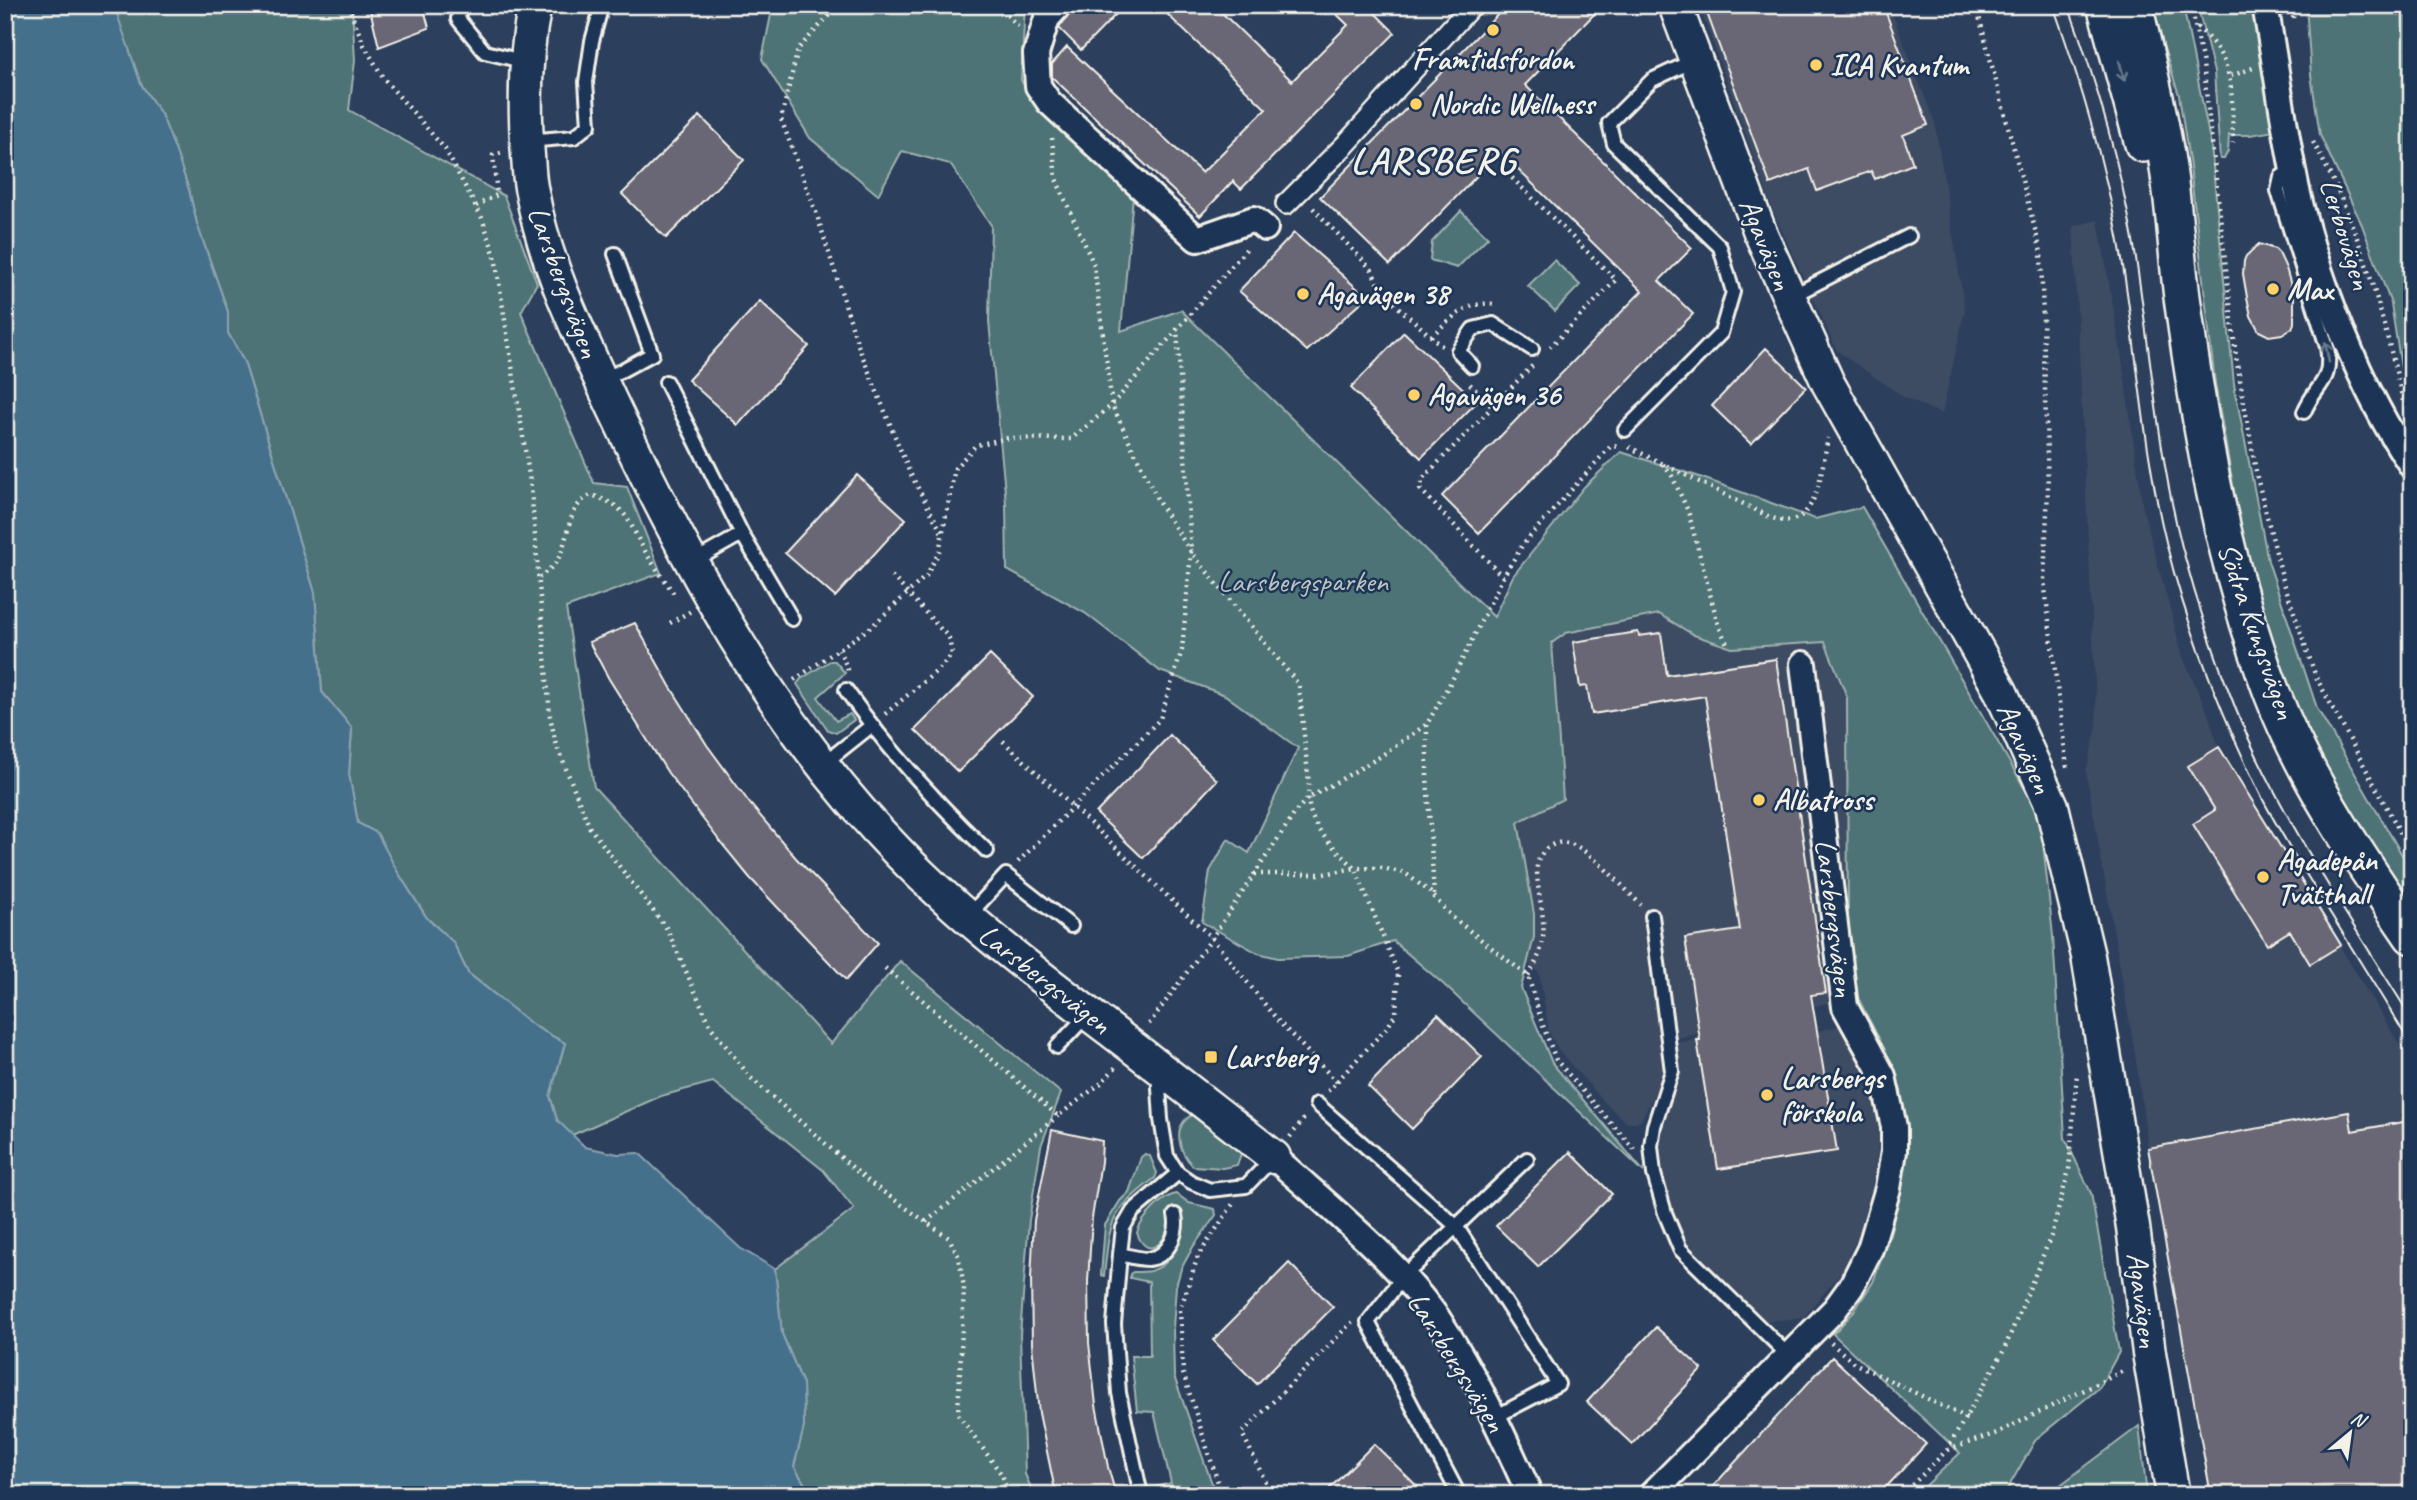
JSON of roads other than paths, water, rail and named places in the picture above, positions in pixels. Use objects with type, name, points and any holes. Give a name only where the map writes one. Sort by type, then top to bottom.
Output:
[{"type":"main road","name":"Södra Kungsvägen","points":[[2105,5],[2182,297]]},
{"type":"main road","name":"Södra Kungsvägen","points":[[2134,5],[2167,157],[2182,297],[2212,480],[2239,597],[2273,695],[2314,781],[2361,860],[2412,936]]},
{"type":"street","name":"Larsbergsvägen","points":[[535,5],[526,62],[527,141],[531,189],[544,243],[572,317],[643,470],[752,667],[822,765],[898,852],[966,918],[1274,1157],[1403,1277],[1437,1319],[1495,1417],[1530,1495]]},
{"type":"street","points":[[1059,5],[1047,18],[1036,54],[1038,86],[1049,102],[1196,239],[1254,219],[1265,228]]},
{"type":"street","points":[[1292,198],[1346,144],[1472,5]]},
{"type":"street","name":"Agavägen","points":[[1675,5],[1760,232],[1828,383],[2001,692],[2052,806],[2088,956],[2133,1227],[2149,1353],[2173,1495]]},
{"type":"street","name":"Lerbovägen","points":[[2265,5],[2294,169],[2316,258],[2347,342],[2377,408],[2412,466]]},
{"type":"street","name":"Larsbergsvägen","points":[[1651,1495],[1835,1309],[1870,1249],[1888,1188],[1894,1151],[1894,1127],[1883,1076],[1845,1007],[1804,664]]},
{"type":"lane","points":[[449,5],[457,19],[485,52],[526,62]]},
{"type":"lane","points":[[457,19],[460,5]]},
{"type":"lane","points":[[527,141],[574,137],[589,125],[586,82],[602,5]]},
{"type":"lane","name":"Agavägen","points":[[1625,430],[1721,333],[1733,292],[1720,247],[1614,144],[1609,123],[1652,80],[1695,60]]},
{"type":"lane","points":[[2294,169],[2281,177],[2278,191],[2329,362],[2325,380],[2308,402],[2304,412]]},
{"type":"lane","points":[[1788,298],[1909,236]]},
{"type":"lane","name":"Larsbergsvägen","points":[[601,381],[652,354],[615,254]]},
{"type":"lane","points":[[1472,366],[1458,351],[1473,329],[1493,324],[1532,349]]},
{"type":"lane","points":[[666,382],[742,534],[792,619]]},
{"type":"lane","points":[[692,562],[742,534]]},
{"type":"lane","points":[[846,690],[871,726],[938,804],[987,851]]},
{"type":"lane","points":[[822,765],[871,726]]},
{"type":"lane","name":"Larsbergsvägen","points":[[966,918],[1006,874],[1071,926]]},
{"type":"lane","points":[[1652,916],[1672,1071],[1654,1126],[1651,1146],[1654,1174],[1665,1213],[1680,1249],[1789,1356]]},
{"type":"lane","points":[[1057,1047],[1089,1014]]},
{"type":"lane","points":[[1157,1066],[1167,1156],[1178,1173],[1210,1190],[1246,1186],[1274,1157]]},
{"type":"lane","points":[[1317,1104],[1456,1226],[1558,1384],[1495,1417]]},
{"type":"lane","points":[[1459,1495],[1368,1322],[1403,1277],[1527,1159]]},
{"type":"lane","points":[[1141,1495],[1119,1392],[1114,1325],[1120,1254],[1123,1228],[1133,1211],[1178,1173]]},
{"type":"lane","points":[[1120,1254],[1147,1259],[1163,1253],[1173,1239],[1177,1222],[1175,1215]]},
{"type":"tram line","points":[[2053,5],[2082,93],[2106,182],[2119,242],[2158,508],[2175,578],[2195,640],[2232,732],[2266,805],[2412,1046]]},
{"type":"tram line","points":[[2068,5],[2089,64],[2122,185],[2134,246],[2173,510],[2207,630],[2237,712],[2275,791],[2318,868],[2412,1019]]},
{"type":"place","name":"Framtidsfordon","points":[[1493,30]]},
{"type":"place","name":"ICA Kvantum","points":[[1816,65]]},
{"type":"place","name":"Nordic Wellness","points":[[1416,104]]},
{"type":"place","name":"Max","points":[[2273,289]]},
{"type":"place","name":"Agavägen 38","points":[[1303,294]]},
{"type":"place","name":"Agavägen 36","points":[[1414,395]]},
{"type":"place","name":"Albatross","points":[[1759,800]]},
{"type":"place","name":"Agadepån Tvätthall","points":[[2263,877]]},
{"type":"place","name":"Larsberg","points":[[1211,1057]]},
{"type":"place","name":"Larsbergs förskola","points":[[1767,1095]]},
{"type":"district","name":"LARSBERG","points":[[1434,160]]},
{"type":"park label","name":"Larsbergsparken","points":[[1303,581]]}]
